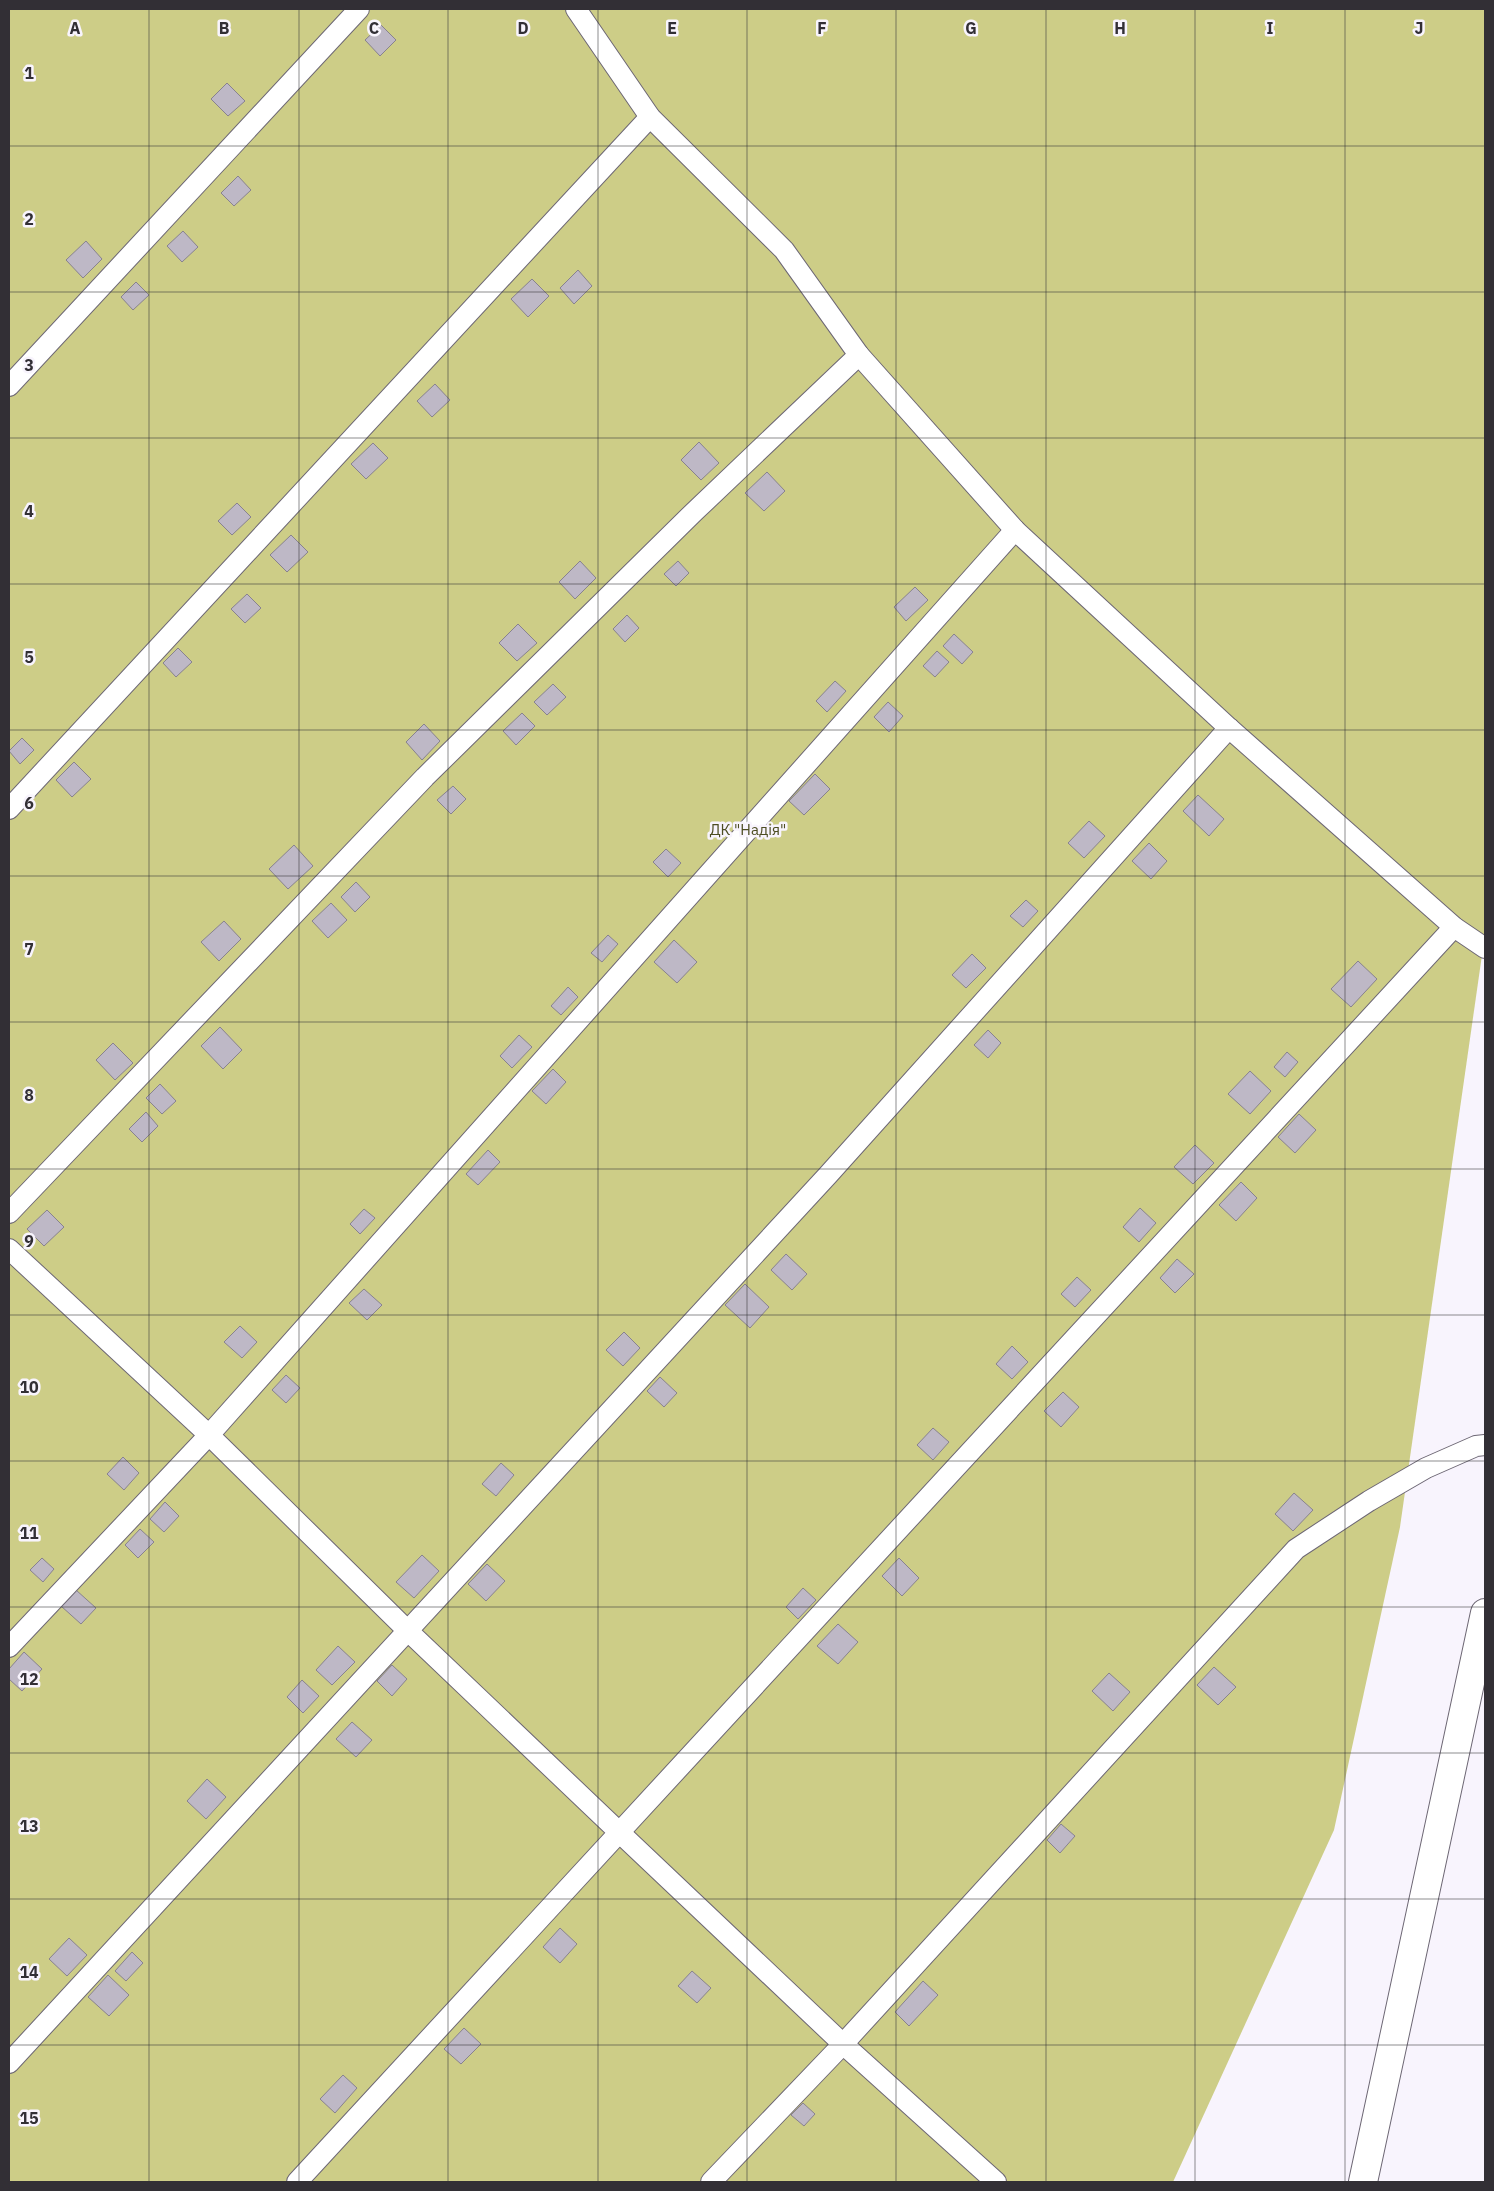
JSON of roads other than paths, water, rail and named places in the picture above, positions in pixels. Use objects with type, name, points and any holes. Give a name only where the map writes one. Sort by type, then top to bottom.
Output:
[{"type":"street","points":[[1363,2182],[1485,1613]]},
{"type":"lane","points":[[9,386],[359,9]]},
{"type":"lane","points":[[576,9],[650,117],[784,250],[859,355],[1015,530],[1229,728],[1454,927],[1485,948]]},
{"type":"lane","points":[[9,809],[650,117]]},
{"type":"lane","points":[[9,1213],[425,777],[694,512],[859,355]]},
{"type":"lane","points":[[9,1647],[209,1435],[1015,530]]},
{"type":"lane","points":[[9,2063],[828,1175],[1229,728]]},
{"type":"lane","points":[[297,2182],[1454,927]]},
{"type":"lane","points":[[9,1248],[209,1435],[407,1630],[843,2044],[996,2182]]},
{"type":"lane","points":[[711,2182],[843,2044],[1296,1549],[1369,1501],[1426,1468],[1476,1446],[1485,1445]]},
{"type":"park label","name":"ДК \"Надія\"","points":[[748,830]]}]
